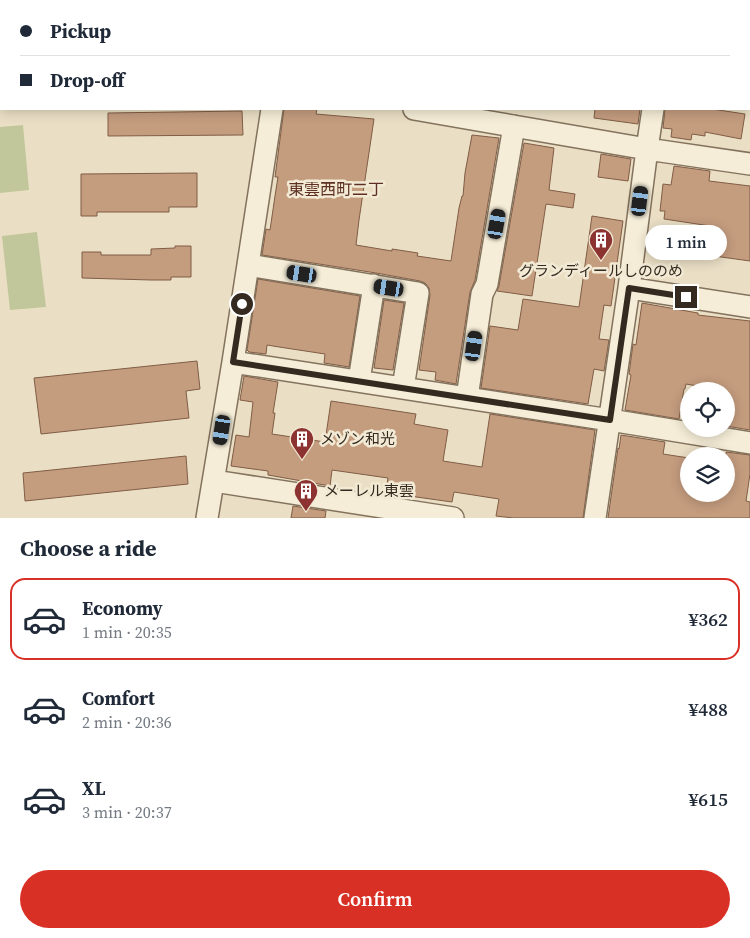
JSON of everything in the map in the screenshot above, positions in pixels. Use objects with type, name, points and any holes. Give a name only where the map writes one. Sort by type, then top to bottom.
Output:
[{"type":"street","points":[[207,518],[272,110]]},
{"type":"street","points":[[420,110],[647,149],[750,164]]},
{"type":"street","points":[[595,518],[653,110]]},
{"type":"street","points":[[467,398],[482,294],[487,284],[514,126]]},
{"type":"street","points":[[248,265],[418,292],[403,388]]},
{"type":"street","points":[[359,381],[374,286]]},
{"type":"street","points":[[629,288],[750,307]]},
{"type":"street","points":[[233,362],[750,443]]},
{"type":"street","points":[[214,481],[453,518]]},
{"type":"green space","points":[[23,125],[29,190],[0,193],[0,127]]},
{"type":"green space","points":[[37,232],[46,307],[10,310],[2,236]]},
{"type":"building","points":[[284,110],[317,110],[316,114],[374,119],[356,245],[418,253],[417,256],[451,261],[472,135],[499,138],[475,280],[470,292],[456,384],[435,380],[436,372],[419,370],[430,295],[429,288],[425,283],[376,273],[262,255],[266,229],[270,230],[278,177],[275,177]]},
{"type":"building","points":[[595,110],[640,110],[638,124],[594,118]]},
{"type":"building","points":[[665,110],[719,110],[745,114],[741,139],[705,132],[705,136],[692,134],[691,140],[671,137],[672,129],[663,128]]},
{"type":"building","points":[[242,111],[243,135],[108,136],[108,113]]},
{"type":"building","points":[[524,143],[554,148],[549,190],[575,194],[573,208],[546,204],[532,296],[497,291]]},
{"type":"building","points":[[601,154],[631,159],[628,181],[598,177]]},
{"type":"building","points":[[674,166],[710,171],[709,181],[750,186],[750,261],[714,256],[717,227],[664,219],[665,211],[660,211],[663,184],[671,185]]},
{"type":"building","points":[[197,173],[197,207],[169,207],[169,212],[97,212],[97,216],[81,216],[81,174]]},
{"type":"building","points":[[592,216],[623,221],[611,306],[604,305],[599,339],[609,340],[604,371],[594,369],[588,404],[481,388],[490,326],[518,330],[523,299],[579,307]]},
{"type":"building","points":[[175,246],[191,246],[191,277],[171,277],[171,280],[82,278],[82,252],[101,252],[101,255],[151,255],[151,249],[175,248]]},
{"type":"building","points":[[258,279],[360,296],[349,367],[324,363],[325,354],[267,345],[266,354],[249,352],[247,350]]},
{"type":"building","points":[[384,300],[404,303],[393,370],[374,368]]},
{"type":"building","points":[[642,303],[698,313],[698,315],[750,321],[750,430],[735,428],[735,382],[680,382],[679,419],[625,410],[631,375],[629,374],[633,344],[636,345]]},
{"type":"building","points":[[197,361],[200,389],[186,391],[189,418],[41,434],[34,378]]},
{"type":"building","points":[[244,376],[278,382],[272,434],[325,442],[331,401],[416,414],[414,424],[448,430],[443,461],[482,467],[490,414],[595,430],[583,518],[514,518],[496,516],[499,499],[454,492],[452,502],[402,495],[402,497],[385,495],[388,478],[332,470],[330,486],[268,475],[268,471],[231,466],[236,435],[249,437],[253,402],[240,400]]},
{"type":"building","points":[[621,435],[665,442],[663,454],[680,457],[680,502],[735,502],[735,453],[750,455],[750,474],[746,501],[750,502],[750,518],[608,518]]},
{"type":"building","points":[[186,456],[188,484],[25,501],[23,473]]},
{"type":"building","name":"メーレル東雲","points":[[293,506],[326,511],[325,518],[291,518]]},
{"type":"place","name":"グランディールしののめ","points":[[601,261]]},
{"type":"place","name":"メゾン和光","points":[[302,460]]},
{"type":"place","name":"メーレル東雲","points":[[306,512]]},
{"type":"district","name":"東雲西町二丁","points":[[336,189]]},
{"type":"route","points":[[242,304],[233,362],[610,420],[629,288],[686,297]]}]
